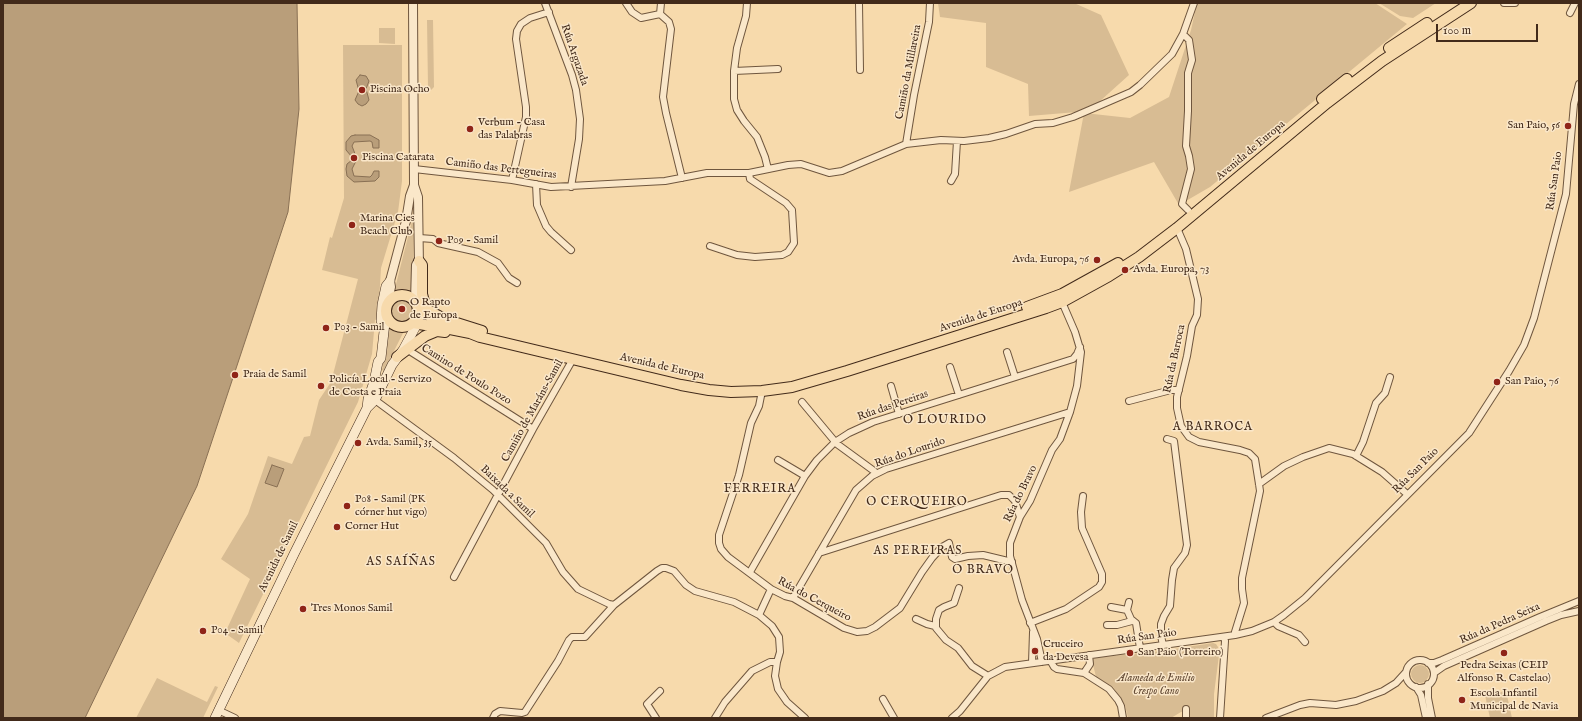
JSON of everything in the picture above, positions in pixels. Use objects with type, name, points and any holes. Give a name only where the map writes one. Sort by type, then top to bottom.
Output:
[{"type":"main road","name":"Avenida de Europa","points":[[413,324],[481,334],[708,384],[741,386],[779,383],[815,375],[1043,302],[1062,294],[1120,262],[1188,210],[1334,89],[1406,36],[1459,3]]},
{"type":"main road","name":"Avenida de Europa","points":[[418,306],[440,321],[481,334],[573,359],[709,390],[731,392],[762,391],[792,387],[972,332],[1062,302],[1127,264],[1177,228],[1349,86],[1413,40],[1471,3]]},
{"type":"main road","points":[[419,260],[422,265],[422,294],[428,310],[444,319],[481,334]]},
{"type":"main road","name":"Avenida de Samil","points":[[367,408],[378,362],[377,357],[382,305],[386,286],[390,282]]},
{"type":"main road","points":[[401,294],[409,296],[418,306],[418,314],[413,324],[402,327],[395,326],[389,321],[386,314],[388,301],[394,296],[401,294]]},
{"type":"main road","name":"Avenida de Samil","points":[[378,362],[381,358],[386,314]]},
{"type":"main road","name":"Avenida de Samil","points":[[216,714],[367,408],[375,400],[397,357],[403,350],[413,324]]},
{"type":"main road","points":[[397,357],[425,336],[438,332],[481,334]]},
{"type":"street","name":"Avenida de Samil","points":[[413,3],[414,185],[418,197],[420,238],[418,306]]},
{"type":"street","name":"Rúa Argazada","points":[[545,3],[572,76],[580,119],[579,138],[571,187]]},
{"type":"street","points":[[626,3],[632,12],[641,18],[660,14]]},
{"type":"street","points":[[660,14],[661,3]]},
{"type":"street","points":[[747,3],[746,16],[737,48],[734,71],[734,99],[737,110],[757,137],[768,169]]},
{"type":"street","points":[[859,3],[860,70]]},
{"type":"street","name":"Camiño da Millareira","points":[[906,144],[914,95],[929,22],[930,3]]},
{"type":"street","name":"Camiño das Pertegueiras","points":[[414,169],[512,180],[551,187],[665,181],[707,173],[749,173],[801,164],[829,173],[842,171],[906,144],[941,140],[964,141],[1006,134],[1035,124],[1054,122],[1073,117],[1131,92],[1140,86],[1172,54],[1183,34],[1194,3]]},
{"type":"street","points":[[1504,3],[1515,3]]},
{"type":"street","points":[[1570,13],[1575,3]]},
{"type":"street","points":[[512,180],[526,117],[516,31],[521,24],[530,18],[549,12]]},
{"type":"street","points":[[660,14],[669,22],[671,29],[664,97],[666,113],[682,178]]},
{"type":"street","points":[[1183,34],[1188,40],[1192,60],[1188,73],[1186,146],[1191,169],[1182,204],[1188,210]]},
{"type":"street","points":[[734,71],[778,69]]},
{"type":"street","name":"Rúa San Paio","points":[[952,718],[960,711],[988,676],[1005,667],[1236,635],[1252,631],[1274,622],[1305,598],[1469,433],[1509,371],[1530,331],[1564,202],[1574,104],[1579,84]]},
{"type":"street","points":[[951,181],[954,174],[957,141]]},
{"type":"street","points":[[710,246],[737,255],[755,257],[782,255],[788,252],[794,243],[792,210],[786,203],[750,179],[749,173]]},
{"type":"street","points":[[536,184],[537,205],[546,226],[571,250]]},
{"type":"street","name":"Avenida de Samil","points":[[388,301],[390,282],[406,221],[410,196],[414,185]]},
{"type":"street","name":"Rúa da Barroca","points":[[1177,228],[1186,249],[1198,299],[1197,315],[1192,326],[1187,356],[1177,397],[1177,408],[1181,426],[1189,438],[1199,442],[1249,453],[1255,459],[1260,490],[1242,578],[1244,603],[1235,632],[1236,635]]},
{"type":"street","points":[[420,238],[433,239],[438,243],[478,252],[498,263],[509,278],[517,283]]},
{"type":"street","name":"Rúa do Bravo","points":[[1042,662],[1038,644],[1030,623],[1012,562],[1010,543],[1020,517],[1030,501],[1052,450],[1060,439],[1070,412],[1077,386],[1082,357],[1076,332],[1062,302]]},
{"type":"street","points":[[1079,368],[1077,361],[1072,359],[1077,354],[1080,347]]},
{"type":"street","name":"Camino de Poulo Pozo","points":[[408,350],[533,429]]},
{"type":"street","points":[[1007,352],[1015,377]]},
{"type":"street","name":"Camiño de Maráns-Samil","points":[[454,577],[533,429],[573,359]]},
{"type":"street","name":"Rúa das Pereiras","points":[[750,572],[806,476],[817,460],[835,442],[861,427],[1072,359]]},
{"type":"street","points":[[950,367],[959,395]]},
{"type":"street","points":[[1356,456],[1363,442],[1376,403],[1384,393],[1390,377]]},
{"type":"street","points":[[891,386],[899,414]]},
{"type":"street","points":[[1130,401],[1171,390],[1179,390]]},
{"type":"street","points":[[750,572],[728,557],[721,549],[719,535],[740,475],[751,423],[759,406],[762,391]]},
{"type":"street","name":"Baixada a Samil","points":[[375,400],[454,458],[498,495],[546,543],[563,572],[578,589],[609,604],[614,604]]},
{"type":"street","points":[[802,402],[835,442],[876,474]]},
{"type":"street","name":"Rúa do Lourido","points":[[793,598],[856,490],[876,474],[886,469],[1070,412]]},
{"type":"street","points":[[1163,645],[1161,624],[1170,606],[1174,568],[1185,553],[1187,545],[1174,441],[1167,439]]},
{"type":"street","points":[[1259,484],[1291,463],[1329,448],[1356,456],[1382,472],[1407,494]]},
{"type":"street","points":[[778,460],[806,476]]},
{"type":"street","points":[[819,553],[1001,495],[1009,495],[1015,501],[1020,517]]},
{"type":"street","points":[[1030,623],[1066,609],[1099,587],[1102,582],[1102,574],[1082,528],[1081,520],[1083,496]]},
{"type":"street","points":[[1015,501],[1030,501]]},
{"type":"street","name":"Rúa do Cerqueiro","points":[[750,572],[771,589],[793,598],[844,628],[857,632],[867,631],[889,618],[900,608],[929,563],[942,547],[949,543],[952,558],[955,559],[983,555],[1012,562]]},
{"type":"street","points":[[493,718],[495,714],[500,711],[525,712],[558,661],[569,640],[576,636],[585,637],[614,604],[662,568],[666,568],[674,572],[695,591],[734,602],[759,615],[772,626],[779,637],[780,652],[776,662],[775,676],[778,689],[787,702],[805,718]]},
{"type":"street","points":[[935,626],[936,618],[940,610],[954,602],[959,588]]},
{"type":"street","points":[[759,615],[771,589]]},
{"type":"street","name":"Rúa da Pedra Seixa","points":[[1266,718],[1300,705],[1336,705],[1356,701],[1383,691],[1396,683],[1414,661],[1434,663],[1579,601]]},
{"type":"street","points":[[1129,602],[1127,610],[1132,621],[1136,623],[1140,648]]},
{"type":"street","points":[[1111,607],[1127,610]]},
{"type":"street","name":"Rúa da Pedra Seixa","points":[[1434,673],[1444,666],[1539,624],[1562,615],[1579,611]]},
{"type":"street","points":[[916,619],[935,626],[946,640],[958,648],[972,666],[988,676]]},
{"type":"street","points":[[1107,625],[1117,625],[1132,621]]},
{"type":"street","points":[[1274,622],[1278,626],[1300,635],[1305,642]]},
{"type":"street","name":"Rúa do Bravo","points":[[1032,663],[1033,632]]},
{"type":"street","points":[[1220,718],[1224,637]]},
{"type":"street","points":[[1084,673],[1090,664],[1089,655]]},
{"type":"street","points":[[1050,660],[1057,669],[1084,673],[1100,683],[1113,694],[1121,706],[1123,718]]},
{"type":"street","points":[[715,718],[725,702],[752,671],[770,662],[776,662]]},
{"type":"street","points":[[1396,683],[1425,687],[1433,678],[1434,673],[1428,663]]},
{"type":"street","points":[[1406,672],[1406,676],[1421,695],[1426,718]]},
{"type":"street","points":[[1428,684],[1428,698],[1432,718]]},
{"type":"street","points":[[656,718],[647,704],[660,691]]},
{"type":"street","points":[[883,699],[894,718]]},
{"type":"street","points":[[1186,710],[1186,718]]},
{"type":"street","points":[[216,714],[235,718]]},
{"type":"green space","points":[[938,3],[1074,3],[1101,15],[1129,75],[1089,111],[1029,116],[1028,84],[986,67],[986,23],[940,17]]},
{"type":"green space","points":[[1197,3],[1375,3],[1407,24],[1210,187],[1179,205],[1154,162],[1069,192],[1084,113],[1130,118],[1169,97],[1191,30]]},
{"type":"green space","points":[[1379,3],[1436,3],[1413,18],[1400,16]]},
{"type":"green space","points":[[427,20],[433,20],[434,87],[431,90],[428,87]]},
{"type":"green space","points":[[379,28],[395,28],[395,44],[379,43]]},
{"type":"green space","points":[[343,45],[402,45],[402,181],[398,212],[381,268],[378,319],[375,320],[372,354],[358,402],[239,643],[225,633],[250,579],[221,559],[248,514],[268,456],[292,464],[304,437],[310,436],[319,400],[331,382],[358,279],[322,270],[330,237],[332,238],[344,198]]},
{"type":"green space","points":[[414,189],[413,294],[404,290],[394,292],[412,221]]},
{"type":"green space","points":[[402,299],[410,302],[413,310],[410,318],[402,321],[394,318],[391,310],[394,302]]},
{"type":"green space","points":[[389,326],[396,330],[404,331],[384,371],[382,370]]},
{"type":"green space","name":"Alameda de Emilio Crespo Cano","points":[[1213,643],[1218,647],[1219,655],[1214,694],[1214,718],[1189,718],[1188,710],[1171,718],[1128,718],[1125,705],[1113,687],[1096,677],[1092,660],[1093,658],[1161,651]]},
{"type":"green space","points":[[1420,665],[1426,668],[1429,674],[1426,680],[1420,683],[1414,680],[1411,674],[1414,668]]},
{"type":"green space","points":[[157,678],[207,702],[215,686],[218,687],[203,718],[136,718]]},
{"type":"green space","points":[[1506,691],[1512,718],[1490,718],[1485,695]]},
{"type":"shaded area","points":[[3,3],[297,3],[299,109],[288,212],[197,486],[85,718],[3,718]]},
{"type":"shaded area","name":"Piscina Ocho","points":[[360,75],[366,76],[369,81],[366,89],[369,100],[362,106],[355,100],[359,91],[356,80]]},
{"type":"shaded area","name":"Piscina Catarata","points":[[370,135],[379,140],[379,148],[373,148],[372,142],[370,141],[354,142],[352,146],[357,159],[352,169],[354,176],[370,177],[374,171],[379,171],[379,177],[375,181],[354,182],[347,176],[347,164],[352,160],[352,157],[346,150],[346,142],[351,136]]},
{"type":"shaded area","points":[[272,465],[284,469],[277,487],[265,483]]},
{"type":"place","name":"Piscina Ocho","points":[[362,90]]},
{"type":"place","name":"San Paio, 56","points":[[1568,126]]},
{"type":"place","name":"Verbum - Casa das Palabras","points":[[470,129]]},
{"type":"place","name":"Piscina Catarata","points":[[354,158]]},
{"type":"place","name":"Marina Cies Beach Club","points":[[352,225]]},
{"type":"place","name":"P09 - Samil","points":[[439,241]]},
{"type":"place","name":"Avda. Europa, 76","points":[[1097,260]]},
{"type":"place","name":"Avda. Europa, 73","points":[[1125,270]]},
{"type":"place","name":"O Rapto de Europa","points":[[402,309]]},
{"type":"place","name":"P03 - Samil","points":[[326,328]]},
{"type":"place","name":"Praia de Samil","points":[[235,375]]},
{"type":"place","name":"San Paio, 76","points":[[1497,382]]},
{"type":"place","name":"Policía Local - Servizo de Costa e Praia","points":[[321,386]]},
{"type":"place","name":"Avda. Samil, 35","points":[[358,443]]},
{"type":"place","name":"P08 - Samil (PK córner hut vigo)","points":[[347,506]]},
{"type":"place","name":"Corner Hut","points":[[337,527]]},
{"type":"place","name":"Tres Monos Samil","points":[[303,609]]},
{"type":"place","name":"P04 - Samil","points":[[203,631]]},
{"type":"place","name":"Cruceiro da Devesa","points":[[1035,651]]},
{"type":"place","name":"San Paio (Torreiro)","points":[[1130,653]]},
{"type":"place","name":"Pedra Seixas (CEIP Alfonso R. Castelao)","points":[[1504,653]]},
{"type":"place","name":"Escola Infantil Municipal de Navia","points":[[1462,700]]},
{"type":"district","name":"O LOURIDO","points":[[945,421]]},
{"type":"district","name":"A BARROCA","points":[[1213,428]]},
{"type":"district","name":"FERREIRA","points":[[760,490]]},
{"type":"district","name":"O CERQUEIRO","points":[[917,503]]},
{"type":"district","name":"AS PEREIRAS","points":[[918,552]]},
{"type":"district","name":"AS SAÍÑAS","points":[[401,563]]},
{"type":"district","name":"O BRAVO","points":[[983,571]]}]
